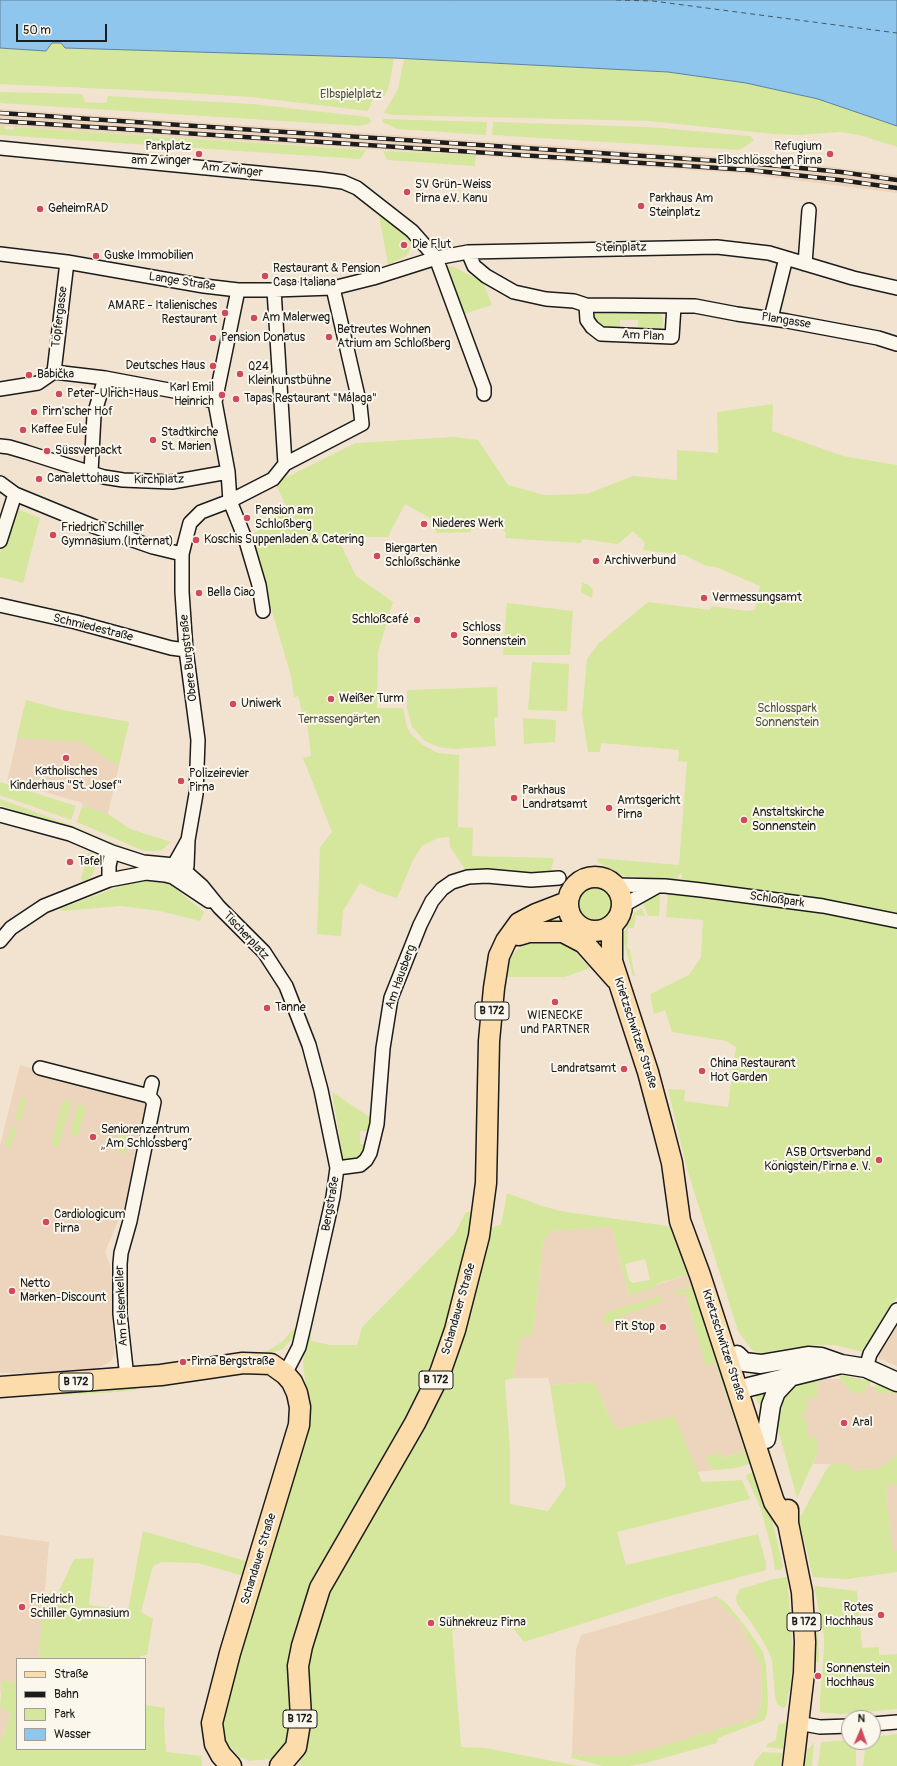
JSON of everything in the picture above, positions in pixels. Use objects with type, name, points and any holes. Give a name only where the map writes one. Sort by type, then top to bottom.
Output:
[{"type":"main road","points":[[604,929],[584,930],[569,910],[568,896],[574,886],[586,878],[601,877],[615,885],[621,895],[622,906]]},
{"type":"main road","name":"B 172","points":[[604,929],[619,917],[622,906]]},
{"type":"main road","points":[[499,956],[519,935],[528,929],[557,920],[569,910]]},
{"type":"main road","name":"Schandauer Straße","points":[[280,1766],[296,1747],[301,1717],[298,1666],[302,1646],[320,1588],[415,1423],[440,1373],[455,1330],[479,1236],[486,1183],[489,1040],[499,956],[506,941],[520,923],[536,914],[569,910]]},
{"type":"main road","name":"Krietzschwitzer Straße","points":[[604,929],[617,980],[648,1072],[672,1163],[680,1221],[743,1388],[766,1439],[788,1510],[788,1523],[802,1592],[805,1642],[804,1673],[793,1766]]},
{"type":"main road","name":"B 172","points":[[519,935],[529,932],[563,932],[584,943],[617,980]]},
{"type":"main road","name":"Krietzschwitzer Straße","points":[[672,1163],[675,1167],[737,1355],[743,1388],[774,1502],[788,1523]]},
{"type":"main road","points":[[737,1355],[744,1362],[761,1364],[808,1356],[821,1357],[841,1364],[866,1368],[897,1382]]},
{"type":"main road","name":"Schandauer Straße","points":[[0,1387],[161,1375],[243,1362],[271,1364],[285,1374],[292,1382],[297,1393],[300,1407],[299,1425],[230,1654],[212,1723],[215,1744],[223,1762]]},
{"type":"main road","points":[[743,1388],[841,1364]]},
{"type":"main road","points":[[766,1439],[771,1405],[776,1392],[792,1375]]},
{"type":"street","name":"Am Zwinger","points":[[0,148],[343,182],[357,188],[412,231],[436,258]]},
{"type":"street","points":[[805,264],[809,210]]},
{"type":"street","name":"Steinplatz","points":[[364,280],[436,258],[468,252],[717,247],[756,250],[876,285],[897,288]]},
{"type":"street","points":[[468,252],[474,266],[486,276],[514,292],[546,299],[586,305],[674,306]]},
{"type":"street","name":"Lange Straße","points":[[0,254],[67,262],[204,286],[238,290],[333,288],[364,280]]},
{"type":"street","points":[[436,258],[484,388],[484,394]]},
{"type":"street","points":[[771,318],[786,258]]},
{"type":"street","name":"Töpfergasse","points":[[54,372],[67,262]]},
{"type":"street","points":[[274,290],[285,464],[362,424],[360,405],[333,288]]},
{"type":"street","points":[[238,290],[215,402],[228,472],[230,501],[246,541],[259,584],[263,611]]},
{"type":"street","name":"Am Plan","points":[[586,305],[588,320],[592,327],[601,334],[672,337],[674,306]]},
{"type":"street","name":"Plangasse","points":[[674,306],[695,306],[737,314],[771,318],[897,342]]},
{"type":"street","points":[[0,390],[38,383],[54,372],[106,378],[190,394],[215,402]]},
{"type":"street","points":[[91,472],[94,415],[106,378]]},
{"type":"street","name":"Kirchplatz","points":[[0,446],[27,452],[104,477],[123,480],[172,482],[228,472]]},
{"type":"street","name":"Obere Burgstraße","points":[[177,871],[188,840],[196,794],[198,740],[186,650],[182,554],[190,523],[201,512],[218,507],[273,479],[285,464]]},
{"type":"street","points":[[0,483],[14,493],[93,526],[153,547],[182,554]]},
{"type":"street","points":[[0,541],[14,493]]},
{"type":"street","name":"Schmiedestraße","points":[[0,605],[76,622],[171,648],[186,650]]},
{"type":"street","points":[[0,815],[70,834],[144,867],[177,871]]},
{"type":"street","points":[[109,880],[109,866],[112,852]]},
{"type":"street","points":[[0,941],[11,928],[44,906],[144,867]]},
{"type":"street","name":"Tischerplatz","points":[[177,871],[202,886],[218,907],[264,952],[286,986]]},
{"type":"street","name":"Am Hausberg","points":[[337,1168],[360,1165],[366,1160],[370,1153],[377,1124],[383,1048],[391,998],[420,925],[432,901],[442,889],[452,882],[468,877],[487,876],[531,880],[559,878]]},
{"type":"street","name":"Schloßpark","points":[[615,885],[656,886],[701,890],[823,906],[897,921]]},
{"type":"street","points":[[622,906],[656,886]]},
{"type":"street","name":"Bergstraße","points":[[285,1374],[299,1347],[333,1197],[337,1168],[321,1090],[311,1052],[286,986]]},
{"type":"street","points":[[40,1068],[149,1096]]},
{"type":"street","name":"Am Felsenkeller","points":[[127,1378],[120,1314],[120,1264],[153,1110],[154,1102],[149,1096],[152,1083]]},
{"type":"street","points":[[866,1368],[870,1354],[897,1310]]},
{"type":"street","points":[[881,1723],[897,1722]]},
{"type":"street","points":[[798,1723],[820,1727],[841,1726]]},
{"type":"shaded area","points":[[0,109],[784,161],[897,175],[897,193],[746,174],[0,126]]},
{"type":"shaded area","name":"Katholisches Kinderhaus \"St. Josef\"","points":[[26,700],[62,710],[129,722],[108,814],[82,806],[83,803],[7,781]]},
{"type":"shaded area","points":[[20,1065],[144,1100],[148,1103],[126,1213],[122,1212],[105,1252],[110,1265],[112,1278],[112,1318],[115,1353],[111,1361],[96,1370],[62,1373],[0,1373],[0,1146]]},
{"type":"shaded area","points":[[612,1227],[629,1295],[688,1274],[692,1286],[677,1291],[676,1295],[685,1293],[706,1365],[715,1362],[745,1451],[723,1458],[722,1453],[705,1457],[711,1468],[716,1470],[697,1472],[674,1416],[618,1429],[613,1425],[594,1382],[550,1385],[548,1378],[513,1378],[520,1337],[533,1335],[543,1243],[550,1231]]},
{"type":"shaded area","points":[[897,1318],[897,1366],[878,1358],[876,1355]]},
{"type":"shaded area","points":[[818,1379],[840,1379],[849,1389],[866,1393],[866,1386],[876,1387],[875,1393],[897,1393],[897,1454],[893,1459],[878,1469],[850,1470],[847,1464],[813,1464],[817,1454],[817,1437],[807,1437],[806,1420],[803,1419],[803,1410],[808,1410],[808,1397],[817,1398]]},
{"type":"shaded area","points":[[886,1485],[897,1485],[897,1550],[892,1551]]},
{"type":"shaded area","name":"Friedrich Schiller Gymnasium","points":[[0,1535],[49,1542],[39,1658],[16,1658],[16,1682],[2,1681],[0,1695]]},
{"type":"shaded area","points":[[713,1597],[741,1624],[762,1668],[761,1703],[757,1718],[623,1756],[583,1756],[572,1754],[576,1650],[581,1635]]},
{"type":"shaded area","points":[[0,1706],[11,1715],[0,1743]]},
{"type":"green space","name":"Elbspielplatz","points":[[52,43],[61,43],[65,48],[394,58],[389,86],[383,99],[373,99],[368,111],[251,97],[0,84],[0,48],[46,51]]},
{"type":"green space","points":[[404,59],[668,72],[746,83],[818,99],[897,126],[897,147],[860,135],[840,132],[799,135],[773,134],[650,121],[394,115],[384,113],[398,89]]},
{"type":"green space","points":[[0,92],[82,94],[85,102],[106,103],[108,96],[252,104],[368,117],[371,121],[370,123],[361,126],[0,103]]},
{"type":"green space","points":[[383,119],[487,122],[486,135],[398,129],[382,122]]},
{"type":"green space","points":[[493,122],[649,127],[750,136],[754,140],[738,150],[492,135]]},
{"type":"green space","points":[[0,126],[4,126],[5,129],[13,130],[14,127],[366,150],[360,159],[0,135]]},
{"type":"green space","points":[[383,151],[476,155],[475,166],[387,160]]},
{"type":"green space","points":[[379,215],[407,234],[411,240],[409,252],[406,256],[388,265]]},
{"type":"green space","points":[[452,266],[483,282],[492,305],[464,314],[447,267]]},
{"type":"green space","points":[[594,311],[656,312],[661,314],[663,320],[662,331],[638,330],[638,320],[620,320],[620,331],[599,329],[592,315]]},
{"type":"green space","name":"Schlosspark Sonnenstein","points":[[773,404],[772,431],[843,456],[897,465],[897,1297],[863,1352],[835,1345],[816,1345],[772,1351],[770,1353],[759,1353],[752,1350],[738,1331],[687,1169],[668,1089],[685,1090],[684,1101],[728,1107],[736,1047],[726,1041],[672,1032],[665,1010],[654,1014],[650,994],[689,975],[701,957],[703,920],[666,917],[668,893],[672,893],[682,882],[682,873],[679,874],[676,881],[651,879],[637,882],[635,876],[627,877],[621,875],[598,862],[597,858],[679,865],[687,762],[678,761],[679,750],[601,743],[600,752],[588,752],[582,714],[587,659],[598,644],[648,602],[710,610],[712,606],[746,611],[755,610],[760,586],[716,567],[706,566],[684,555],[643,550],[645,543],[633,531],[618,544],[582,539],[581,543],[505,538],[506,533],[490,515],[472,526],[471,532],[437,533],[430,518],[405,504],[391,530],[389,537],[337,537],[356,576],[393,602],[378,652],[377,708],[403,708],[407,727],[411,734],[423,745],[438,753],[459,755],[458,827],[473,828],[472,856],[554,858],[551,870],[562,872],[533,875],[468,873],[450,847],[449,837],[438,838],[422,846],[414,858],[397,898],[376,891],[360,883],[343,911],[341,936],[317,934],[320,847],[332,832],[303,758],[311,756],[306,711],[302,712],[298,696],[294,697],[291,676],[266,591],[252,535],[287,508],[275,483],[356,443],[454,437],[478,440],[508,485],[544,495],[587,494],[633,476],[677,480],[677,450],[718,453],[717,412]]},
{"type":"green space","points":[[17,509],[40,518],[23,583],[0,577],[0,553],[12,511]]},
{"type":"green space","points":[[582,583],[587,584],[593,589],[592,598],[581,592]]},
{"type":"green space","points":[[507,603],[573,611],[570,655],[503,655]]},
{"type":"green space","points":[[532,662],[569,664],[567,711],[528,710]]},
{"type":"green space","points":[[497,687],[498,717],[494,718],[496,746],[454,749],[438,747],[425,741],[412,727],[407,708],[407,690]]},
{"type":"green space","points":[[26,700],[62,710],[129,722],[118,766],[81,742],[17,738]]},
{"type":"green space","points":[[523,718],[556,720],[555,742],[524,744]]},
{"type":"green space","points":[[0,782],[76,806],[71,820],[0,795]]},
{"type":"green space","points":[[0,799],[91,834],[89,838],[0,805]]},
{"type":"green space","points":[[82,806],[108,814],[130,829],[171,842],[162,850],[144,851],[77,822]]},
{"type":"green space","points":[[96,836],[144,855],[146,857],[95,840]]},
{"type":"green space","points":[[92,852],[96,866],[91,877],[84,882],[81,879],[88,853]]},
{"type":"green space","points":[[151,878],[162,880],[170,884],[204,912],[200,921],[160,911],[121,906],[62,911],[59,909],[137,880]]},
{"type":"green space","points":[[595,886],[608,891],[613,904],[608,917],[595,922],[582,917],[577,904],[582,891]]},
{"type":"green space","points":[[660,895],[659,916],[648,916],[642,900]]},
{"type":"green space","points":[[642,908],[645,916],[636,915],[634,928],[628,928],[627,947],[630,950],[635,976],[633,976],[624,943],[624,932],[635,912]]},
{"type":"green space","points":[[542,937],[580,946],[575,952],[590,968],[565,977],[506,977],[507,970],[504,968],[507,961],[518,949],[535,938]]},
{"type":"green space","points":[[332,1092],[371,1118],[369,1131],[360,1131],[360,1144],[368,1144],[362,1159],[351,1161],[344,1159],[339,1153],[342,1152]]},
{"type":"green space","points":[[24,1096],[26,1100],[20,1122],[18,1122],[16,1119],[18,1108],[21,1098]]},
{"type":"green space","points":[[63,1100],[72,1102],[58,1147],[51,1145]]},
{"type":"green space","points":[[78,1104],[86,1107],[78,1136],[70,1133]]},
{"type":"green space","points":[[14,1126],[16,1127],[16,1130],[10,1148],[8,1149],[5,1144],[10,1131]]},
{"type":"green space","points":[[122,1133],[125,1136],[126,1148],[125,1153],[122,1154],[119,1152],[117,1138],[118,1135]]},
{"type":"green space","points":[[507,1193],[542,1206],[565,1212],[675,1227],[690,1271],[688,1274],[657,1284],[655,1288],[629,1295],[612,1227],[550,1231],[543,1243],[533,1335],[520,1338],[513,1378],[505,1380],[510,1450],[510,1504],[548,1511],[566,1486],[550,1385],[594,1382],[613,1425],[618,1429],[674,1416],[702,1482],[742,1480],[750,1499],[617,1532],[626,1565],[758,1534],[766,1563],[766,1570],[673,1595],[524,1642],[504,1617],[452,1630],[461,1747],[485,1748],[579,1766],[299,1766],[305,1747],[307,1665],[319,1609],[421,1429],[487,1228],[501,1225]],"holes":[[[645,1259],[650,1280],[633,1283],[629,1280],[625,1264]]]},
{"type":"green space","points":[[466,1212],[474,1213],[463,1278],[433,1370],[413,1411],[313,1584],[305,1601],[295,1644],[290,1741],[279,1754],[269,1759],[249,1761],[240,1757],[227,1743],[222,1728],[224,1704],[307,1399],[303,1362],[307,1332],[311,1333],[311,1341],[330,1345],[357,1345],[362,1327],[455,1233]]},
{"type":"green space","points":[[697,1285],[756,1459],[751,1463],[736,1468],[716,1470],[711,1468],[705,1457],[722,1453],[724,1458],[745,1451],[715,1362],[706,1366],[685,1293],[676,1295],[676,1291]]},
{"type":"green space","points":[[660,1296],[663,1300],[662,1302],[621,1316],[622,1319],[603,1325],[603,1319],[607,1312]]},
{"type":"green space","points":[[294,1328],[294,1336],[283,1349],[267,1354],[254,1354],[269,1350],[283,1341]]},
{"type":"green space","points":[[840,1375],[871,1381],[870,1386],[866,1386],[866,1393],[853,1393],[840,1379]]},
{"type":"green space","points":[[817,1378],[817,1398],[808,1398],[808,1411],[803,1410],[803,1419],[807,1420],[807,1437],[817,1437],[817,1454],[797,1498],[777,1426],[778,1415],[780,1405],[786,1391],[797,1380]]},
{"type":"green space","points":[[876,1383],[897,1390],[897,1393],[875,1393]]},
{"type":"green space","points":[[136,1386],[136,1390],[61,1395],[61,1394]]},
{"type":"green space","points":[[754,1392],[769,1392],[760,1404],[758,1403]]},
{"type":"green space","points":[[897,1454],[897,1485],[886,1485],[892,1550],[897,1550],[897,1572],[847,1579],[813,1577],[799,1519],[826,1470],[831,1464],[850,1464],[850,1470],[878,1469],[893,1459]]},
{"type":"green space","points":[[750,1473],[754,1473],[768,1503],[783,1566],[781,1570],[775,1570],[772,1551],[761,1509],[746,1476]]},
{"type":"green space","points":[[143,1531],[249,1562],[244,1576],[198,1563],[162,1562],[153,1566],[141,1612],[153,1619],[147,1655],[140,1656],[140,1658],[39,1658],[44,1594],[58,1593],[74,1559],[94,1558],[89,1605],[128,1610]]},
{"type":"green space","points":[[787,1577],[793,1652],[791,1682],[786,1706],[783,1708],[777,1704],[775,1697],[772,1660],[768,1650],[755,1628],[737,1604],[736,1597],[740,1589],[774,1579]]},
{"type":"green space","points":[[814,1586],[857,1591],[862,1648],[879,1647],[879,1655],[897,1654],[897,1709],[881,1711],[841,1710],[841,1714],[823,1713],[820,1711],[824,1636]]},
{"type":"green space","points":[[716,1596],[726,1603],[743,1623],[763,1652],[766,1665],[768,1700],[765,1720],[718,1738],[717,1743],[646,1763],[629,1766],[603,1766],[571,1758],[572,1754],[583,1756],[623,1756],[757,1718],[761,1703],[762,1668],[741,1624],[713,1597]]},
{"type":"green space","points":[[812,1614],[814,1614],[818,1635],[819,1662],[816,1662]]},
{"type":"green space","points":[[2,1681],[16,1682],[16,1750],[146,1750],[146,1705],[165,1708],[164,1727],[166,1752],[201,1756],[202,1766],[0,1766],[0,1743],[11,1715],[0,1706]]},
{"type":"green space","points":[[779,1724],[787,1724],[783,1749],[766,1747],[767,1744],[776,1740]]},
{"type":"green space","points":[[897,1734],[897,1766],[863,1766],[865,1750],[881,1750],[881,1736]]},
{"type":"green space","points":[[841,1741],[841,1750],[856,1750],[856,1766],[818,1766],[821,1742]]},
{"type":"green space","points":[[814,1743],[812,1766],[802,1766],[808,1749]]},
{"type":"green space","points":[[763,1752],[783,1753],[780,1766],[753,1766]]},
{"type":"water","points":[[0,0],[897,0],[897,126],[818,99],[746,83],[668,72],[394,58],[65,48],[61,43],[52,43],[46,51],[0,48]]},
{"type":"ferry route","points":[[616,0],[653,1],[897,33]]},
{"type":"railway","points":[[0,113],[749,163],[841,172],[897,180]]},
{"type":"railway","points":[[0,121],[749,170],[897,188]]},
{"type":"place","name":"Parkplatz am Zwinger","points":[[199,154]]},
{"type":"place","name":"Refugium Elbschlösschen Pirna","points":[[830,154]]},
{"type":"place","name":"SV Grün-Weiss Pirna e.V. Kanu","points":[[407,192]]},
{"type":"place","name":"Parkhaus Am Steinplatz","points":[[641,206]]},
{"type":"place","name":"GeheimRAD","points":[[40,209]]},
{"type":"place","name":"Die Flut","points":[[404,245]]},
{"type":"place","name":"Guske Immobilien","points":[[96,256]]},
{"type":"place","name":"Restaurant & Pension Casa Italiana","points":[[265,276]]},
{"type":"place","name":"AMARE - Italienisches Restaurant","points":[[225,313]]},
{"type":"place","name":"Am Malerweg","points":[[254,318]]},
{"type":"place","name":"Betreutes Wohnen Atrium am Schloßberg","points":[[329,337]]},
{"type":"place","name":"Pension Donatus","points":[[213,338]]},
{"type":"place","name":"Deutsches Haus","points":[[213,366]]},
{"type":"place","name":"Q24 Kleinkunstbühne","points":[[240,374]]},
{"type":"place","name":"Babička","points":[[29,375]]},
{"type":"place","name":"Peter-Ulrich-Haus","points":[[59,394]]},
{"type":"place","name":"Karl Emil Heinrich","points":[[222,395]]},
{"type":"place","name":"Tapas Restaurant \"Málaga\"","points":[[236,399]]},
{"type":"place","name":"Pirn'scher Hof","points":[[34,412]]},
{"type":"place","name":"Kaffee Eule","points":[[23,430]]},
{"type":"place","name":"Stadtkirche St. Marien","points":[[153,440]]},
{"type":"place","name":"Süssverpackt","points":[[47,451]]},
{"type":"place","name":"Canalettohaus","points":[[39,479]]},
{"type":"place","name":"Pension am Schloßberg","points":[[247,518]]},
{"type":"place","name":"Niederes Werk","points":[[424,524]]},
{"type":"place","name":"Friedrich Schiller Gymnasium (Internat)","points":[[53,535]]},
{"type":"place","name":"Koschis Suppenladen & Catering","points":[[196,540]]},
{"type":"place","name":"Biergarten Schloßschänke","points":[[377,556]]},
{"type":"place","name":"Archivverbund","points":[[596,561]]},
{"type":"place","name":"Bella Ciao","points":[[199,593]]},
{"type":"place","name":"Vermessungsamt","points":[[704,598]]},
{"type":"place","name":"Schloßcafé","points":[[417,620]]},
{"type":"place","name":"Schloss Sonnenstein","points":[[454,635]]},
{"type":"place","name":"Weißer Turm","points":[[331,699]]},
{"type":"place","name":"Uniwerk","points":[[233,704]]},
{"type":"place","name":"Katholisches Kinderhaus \"St. Josef\"","points":[[66,758]]},
{"type":"place","name":"Polizeirevier Pirna","points":[[181,781]]},
{"type":"place","name":"Parkhaus Landratsamt","points":[[514,798]]},
{"type":"place","name":"Amtsgericht Pirna","points":[[609,808]]},
{"type":"place","name":"Anstaltskirche Sonnenstein","points":[[744,820]]},
{"type":"place","name":"Tafel","points":[[70,862]]},
{"type":"place","name":"WIENECKE und PARTNER","points":[[555,1002]]},
{"type":"place","name":"Tanne","points":[[267,1008]]},
{"type":"place","name":"Landratsamt","points":[[624,1069]]},
{"type":"place","name":"China Restaurant Hot Garden","points":[[702,1071]]},
{"type":"place","name":"Seniorenzentrum „Am Schlossberg“","points":[[93,1137]]},
{"type":"place","name":"ASB Ortsverband Königstein/Pirna e. V.","points":[[879,1160]]},
{"type":"place","name":"Cardiologicum Pirna","points":[[46,1222]]},
{"type":"place","name":"Netto Marken-Discount","points":[[12,1291]]},
{"type":"place","name":"Pit Stop","points":[[663,1327]]},
{"type":"place","name":"Pirna Bergstraße","points":[[183,1362]]},
{"type":"place","name":"Aral","points":[[844,1423]]},
{"type":"place","name":"Friedrich Schiller Gymnasium","points":[[22,1607]]},
{"type":"place","name":"Rotes Hochhaus","points":[[881,1615]]},
{"type":"place","name":"Sühnekreuz Pirna","points":[[431,1623]]},
{"type":"place","name":"Sonnenstein Hochhaus","points":[[818,1676]]},
{"type":"park label","name":"Terrassengärten","points":[[339,720]]}]
